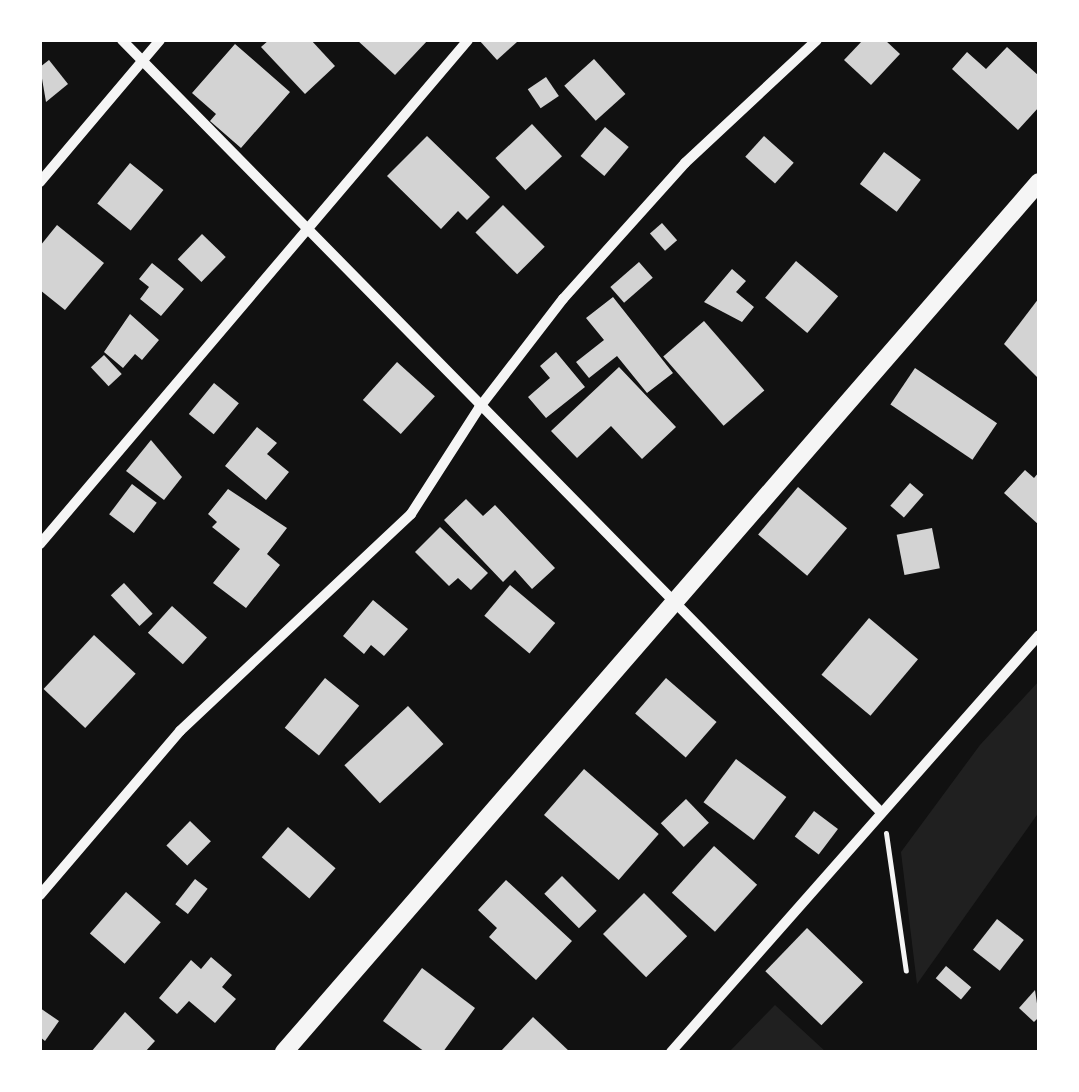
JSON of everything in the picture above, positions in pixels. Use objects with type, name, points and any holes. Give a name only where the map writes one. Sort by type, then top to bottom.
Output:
[{"type":"street","points":[[122,40],[302,229],[880,811]]},
{"type":"street","points":[[40,182],[160,40]]},
{"type":"street","points":[[40,544],[302,229],[468,40]]},
{"type":"street","points":[[40,895],[180,731],[411,514],[480,408],[563,299],[684,163],[818,40]]},
{"type":"street","points":[[284,1052],[1039,182]]},
{"type":"street","points":[[671,1052],[1039,635]]},
{"type":"path","points":[[880,811],[906,971]]},
{"type":"shaded area","points":[[1039,681],[1039,812],[917,984],[901,852],[980,745]]},
{"type":"shaded area","points":[[775,1005],[826,1052],[729,1052]]},
{"type":"building","points":[[269,40],[311,40],[335,66],[305,94],[261,47]]},
{"type":"building","points":[[357,40],[428,40],[395,75]]},
{"type":"building","points":[[479,40],[515,40],[517,42],[497,60]]},
{"type":"building","points":[[863,40],[885,40],[900,54],[871,85],[844,60]]},
{"type":"building","points":[[235,44],[290,92],[241,148],[210,121],[216,114],[192,93]]},
{"type":"building","points":[[1007,47],[1039,76],[1039,107],[1018,130],[952,69],[967,52],[986,69]]},
{"type":"building","points":[[594,59],[625,94],[596,121],[564,86]]},
{"type":"building","points":[[49,60],[68,84],[46,102],[40,67]]},
{"type":"building","points":[[546,77],[559,96],[541,108],[528,89]]},
{"type":"building","points":[[532,124],[562,156],[525,190],[495,158]]},
{"type":"building","points":[[605,127],[629,147],[604,176],[581,156]]},
{"type":"building","points":[[427,136],[490,197],[467,220],[458,211],[441,229],[387,176]]},
{"type":"building","points":[[764,136],[794,163],[775,184],[745,157]]},
{"type":"building","points":[[884,152],[921,180],[897,212],[860,184]]},
{"type":"building","points":[[130,163],[163,190],[131,230],[97,203]]},
{"type":"building","points":[[503,205],[545,247],[517,274],[475,233]]},
{"type":"building","points":[[662,223],[677,240],[665,251],[650,233]]},
{"type":"building","points":[[57,225],[104,263],[65,310],[40,290],[40,246]]},
{"type":"building","points":[[202,234],[226,257],[201,282],[178,259]]},
{"type":"building","points":[[796,261],[838,296],[807,333],[765,298]]},
{"type":"building","points":[[639,262],[653,278],[624,303],[610,287]]},
{"type":"building","points":[[152,263],[184,289],[161,316],[140,299],[149,287],[139,279]]},
{"type":"building","points":[[732,269],[746,281],[736,292],[754,307],[742,322],[704,302]]},
{"type":"building","points":[[613,297],[673,373],[647,393],[617,356],[589,378],[576,362],[604,340],[586,318]]},
{"type":"building","points":[[1039,298],[1039,379],[1004,344]]},
{"type":"building","points":[[130,314],[159,340],[142,360],[135,354],[123,368],[104,352]]},
{"type":"building","points":[[704,321],[764,390],[724,426],[663,356]]},
{"type":"building","points":[[556,352],[585,387],[546,418],[528,397],[550,378],[540,366]]},
{"type":"building","points":[[104,355],[122,374],[109,386],[91,367]]},
{"type":"building","points":[[397,362],[435,396],[401,434],[363,400]]},
{"type":"building","points":[[619,367],[676,427],[642,459],[611,426],[577,458],[551,431]]},
{"type":"building","points":[[915,368],[997,423],[972,460],[890,404]]},
{"type":"building","points":[[214,383],[239,403],[214,434],[189,414]]},
{"type":"building","points":[[257,427],[277,443],[267,454],[289,472],[266,500],[225,466]]},
{"type":"building","points":[[151,440],[182,477],[164,500],[126,471]]},
{"type":"building","points":[[1025,470],[1034,478],[1039,472],[1039,525],[1004,493]]},
{"type":"building","points":[[910,483],[924,495],[904,517],[890,506]]},
{"type":"building","points":[[132,484],[157,503],[134,533],[109,514]]},
{"type":"building","points":[[798,487],[847,528],[807,576],[758,534]]},
{"type":"building","points":[[228,489],[287,528],[267,554],[280,565],[246,608],[213,583],[240,549],[212,527],[217,522],[208,514]]},
{"type":"building","points":[[466,499],[483,516],[495,505],[555,568],[532,589],[515,570],[503,582],[444,520]]},
{"type":"building","points":[[440,527],[488,573],[471,590],[458,578],[449,586],[415,552]]},
{"type":"building","points":[[932,528],[940,568],[904,575],[897,535]]},
{"type":"building","points":[[124,583],[153,614],[139,626],[111,595]]},
{"type":"building","points":[[510,585],[555,623],[529,654],[484,616]]},
{"type":"building","points":[[373,600],[408,629],[384,656],[371,645],[364,654],[343,636]]},
{"type":"building","points":[[172,606],[207,637],[183,664],[148,633]]},
{"type":"building","points":[[869,618],[918,659],[870,716],[821,675]]},
{"type":"building","points":[[94,635],[136,674],[85,728],[44,689]]},
{"type":"building","points":[[325,678],[359,706],[319,755],[285,728]]},
{"type":"building","points":[[666,678],[717,722],[686,757],[635,713]]},
{"type":"building","points":[[408,706],[443,744],[380,803],[344,765]]},
{"type":"building","points":[[736,759],[786,797],[754,840],[704,802]]},
{"type":"building","points":[[584,769],[659,834],[619,880],[544,815]]},
{"type":"building","points":[[686,799],[709,823],[684,847],[661,823]]},
{"type":"building","points":[[814,811],[838,829],[819,855],[795,837]]},
{"type":"building","points":[[190,821],[211,841],[187,866],[166,845]]},
{"type":"building","points":[[288,827],[336,868],[309,899],[262,857]]},
{"type":"building","points":[[714,846],[757,885],[715,932],[672,893]]},
{"type":"building","points":[[562,876],[597,911],[579,928],[544,894]]},
{"type":"building","points":[[195,879],[208,889],[188,914],[175,904]]},
{"type":"building","points":[[506,880],[572,941],[536,980],[489,937],[497,928],[478,910]]},
{"type":"building","points":[[126,892],[161,922],[125,964],[90,934]]},
{"type":"building","points":[[644,893],[687,936],[646,977],[603,934]]},
{"type":"building","points":[[997,919],[1024,940],[1000,971],[973,950]]},
{"type":"building","points":[[807,928],[863,982],[821,1025],[765,971]]},
{"type":"building","points":[[211,957],[232,975],[222,987],[236,999],[215,1023],[189,1001],[177,1014],[159,998],[191,960],[201,969]]},
{"type":"building","points":[[946,966],[971,987],[961,999],[936,978]]},
{"type":"building","points":[[422,968],[475,1008],[443,1052],[425,1052],[383,1021]]},
{"type":"building","points":[[1035,990],[1039,1017],[1034,1022],[1019,1008]]},
{"type":"building","points":[[40,1008],[59,1021],[45,1041],[40,1037]]},
{"type":"building","points":[[125,1012],[155,1041],[145,1052],[91,1052]]},
{"type":"building","points":[[533,1017],[570,1052],[500,1052]]}]
